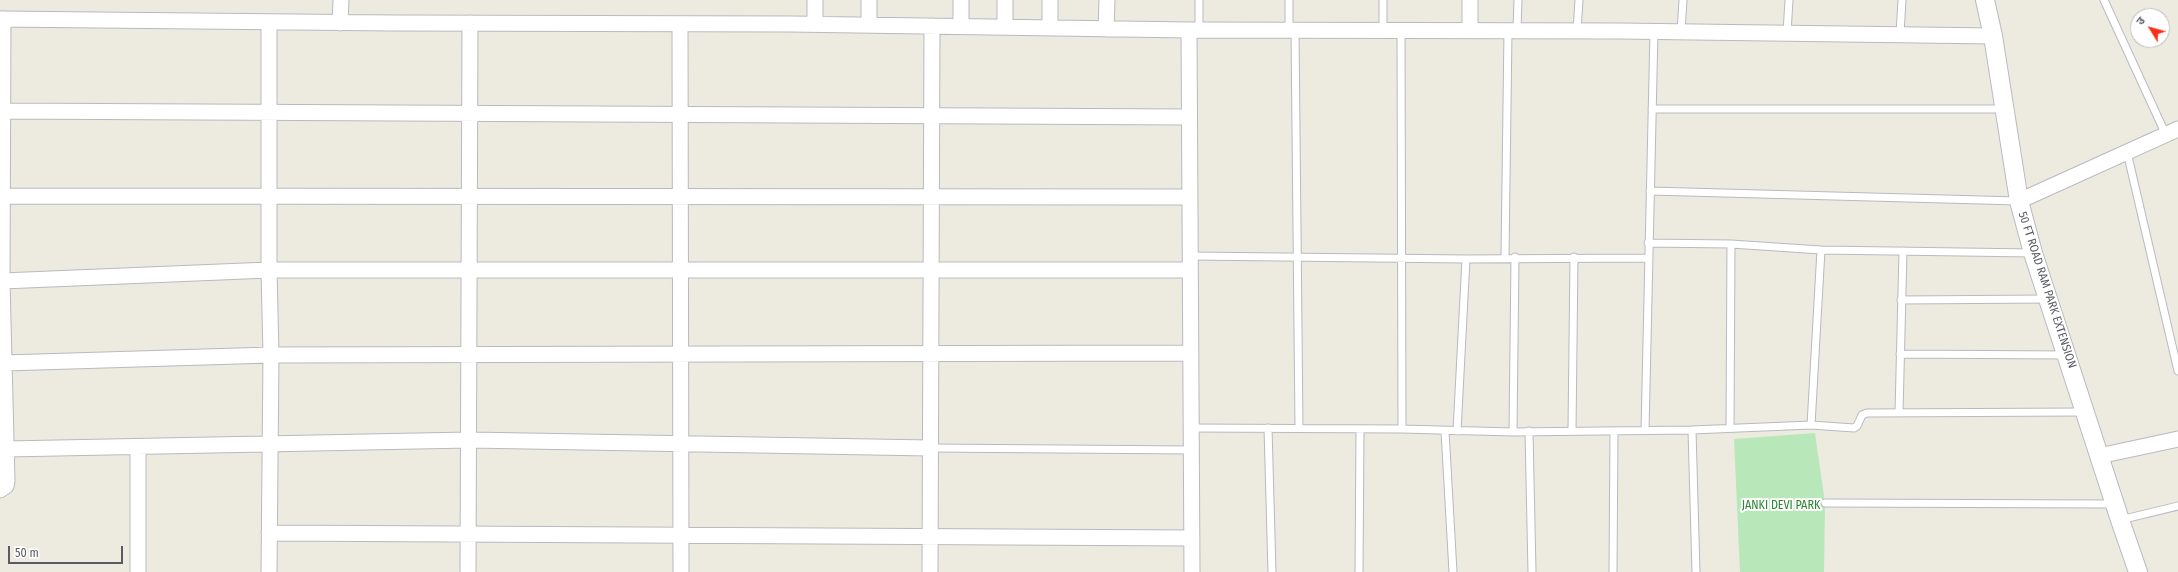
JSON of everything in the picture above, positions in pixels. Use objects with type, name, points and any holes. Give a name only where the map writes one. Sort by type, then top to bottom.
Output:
[{"type":"street","points":[[340,23],[341,0]]},
{"type":"street","points":[[815,0],[815,24]]},
{"type":"street","points":[[869,0],[869,25]]},
{"type":"street","points":[[961,0],[961,26]]},
{"type":"street","points":[[1005,0],[1005,27]]},
{"type":"street","points":[[1050,0],[1050,28]]},
{"type":"street","points":[[1106,29],[1107,0]]},
{"type":"street","points":[[1470,0],[1470,30]]},
{"type":"street","name":"50 FT ROAD RAM PARK EXTENSION","points":[[1985,0],[1993,36],[2019,201],[2033,253],[2138,572]]},
{"type":"street","points":[[0,490],[7,483],[1,228],[1,19],[340,23],[815,24],[1194,30],[1654,31],[1993,36]]},
{"type":"street","points":[[269,22],[269,270],[271,355],[269,572]]},
{"type":"street","points":[[468,572],[470,23]]},
{"type":"street","points":[[680,24],[681,572]]},
{"type":"street","points":[[930,572],[932,26]]},
{"type":"street","points":[[1192,572],[1189,117],[1194,30]]},
{"type":"street","points":[[2,103],[269,113],[1189,117]]},
{"type":"street","points":[[2019,201],[2172,132]]},
{"type":"street","points":[[1,188],[269,196],[1190,197]]},
{"type":"street","points":[[2,280],[269,270],[931,270],[1190,263]]},
{"type":"street","points":[[4,364],[271,355],[1191,353]]},
{"type":"street","points":[[2099,456],[2178,439]]},
{"type":"street","points":[[6,449],[469,440],[680,442],[930,448]]},
{"type":"street","points":[[138,446],[138,572]]},
{"type":"street","points":[[269,533],[1192,538]]},
{"type":"lane","points":[[1194,30],[1199,0]]},
{"type":"lane","points":[[1289,0],[1292,30],[1299,428]]},
{"type":"lane","points":[[1383,0],[1383,30]]},
{"type":"lane","points":[[1505,257],[1513,30],[1518,0]]},
{"type":"lane","points":[[1577,31],[1579,0]]},
{"type":"lane","points":[[1681,32],[1683,0]]},
{"type":"lane","points":[[1787,33],[1789,0]]},
{"type":"lane","points":[[1900,34],[1902,0]]},
{"type":"lane","points":[[2104,0],[2172,132]]},
{"type":"lane","points":[[1401,30],[1402,429]]},
{"type":"lane","points":[[1645,431],[1647,258],[1654,31]]},
{"type":"lane","points":[[1652,109],[2004,110]]},
{"type":"lane","points":[[2127,152],[2178,371]]},
{"type":"lane","points":[[1650,191],[2019,201]]},
{"type":"lane","points":[[1648,243],[1731,244],[1821,250],[2033,253]]},
{"type":"lane","points":[[1730,428],[1731,244]]},
{"type":"lane","points":[[1811,425],[1821,250]]},
{"type":"lane","points":[[1899,413],[1903,251]]},
{"type":"lane","points":[[1190,263],[1296,256],[1466,259],[1505,257],[1647,258]]},
{"type":"lane","points":[[1513,432],[1515,257]]},
{"type":"lane","points":[[1572,430],[1574,257]]},
{"type":"lane","points":[[1457,431],[1466,259]]},
{"type":"lane","points":[[1901,300],[2048,299]]},
{"type":"lane","points":[[1900,354],[2067,355]]},
{"type":"lane","points":[[1192,428],[1402,429],[1513,432],[1572,430],[1692,430],[1811,425],[1854,428],[1857,426],[1862,415],[1867,413],[2086,412]]},
{"type":"lane","points":[[1268,428],[1272,572]]},
{"type":"lane","points":[[1359,572],[1360,430]]},
{"type":"lane","points":[[1692,430],[1696,572]]},
{"type":"lane","points":[[1445,431],[1453,572]]},
{"type":"lane","points":[[1529,431],[1532,572]]},
{"type":"lane","points":[[1613,572],[1614,431]]},
{"type":"lane","points":[[930,448],[1192,450]]},
{"type":"lane","points":[[1825,503],[2117,512],[2178,506]]},
{"type":"green space","name":"JANKI DEVI PARK","points":[[1815,433],[1825,503],[1824,572],[1740,572],[1734,439]]}]
